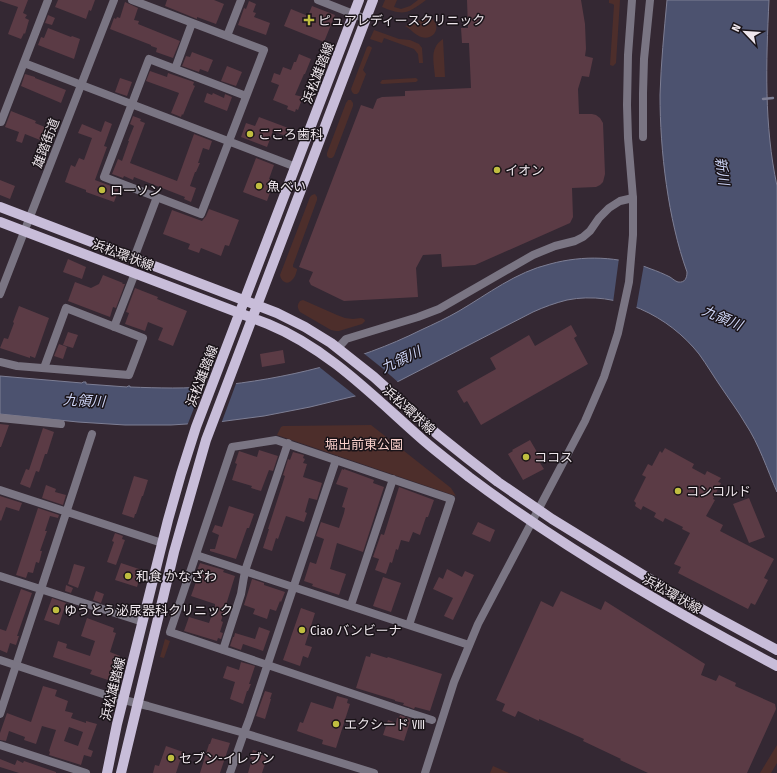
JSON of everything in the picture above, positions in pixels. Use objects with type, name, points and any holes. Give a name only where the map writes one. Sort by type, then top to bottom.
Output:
[{"type":"main road","name":"浜松雄踏線","points":[[107,773],[112,744],[162,543],[174,497],[196,427],[359,0]]},
{"type":"main road","name":"浜松雄踏線","points":[[121,773],[180,533],[211,426],[373,0]]},
{"type":"main road","name":"浜松環状線","points":[[0,207],[257,305],[277,313],[318,334],[359,364],[467,458],[538,510],[666,589],[777,650]]},
{"type":"main road","name":"浜松環状線","points":[[0,222],[240,313],[286,332],[328,358],[454,465],[532,521],[638,589],[777,666]]},
{"type":"street","points":[[0,122],[48,0]]},
{"type":"street","name":"雄踏街道","points":[[0,294],[114,0]]},
{"type":"street","points":[[132,0],[264,50],[201,214],[104,177],[149,59],[246,96]]},
{"type":"street","points":[[227,36],[241,0]]},
{"type":"street","points":[[318,0],[366,19]]},
{"type":"street","points":[[425,773],[452,688],[478,624],[580,431],[595,399],[612,355],[624,310],[632,254],[634,217],[627,105],[632,0]]},
{"type":"street","points":[[644,137],[644,76],[650,0]]},
{"type":"street","points":[[175,69],[192,23]]},
{"type":"street","points":[[24,62],[296,167]]},
{"type":"street","points":[[134,258],[157,197]]},
{"type":"street","points":[[341,350],[346,339],[418,318],[439,309],[531,256],[583,237],[590,232],[599,218],[609,208],[620,201],[633,198]]},
{"type":"street","points":[[114,327],[135,273]]},
{"type":"street","points":[[0,362],[17,366],[129,375],[144,338],[66,308],[44,368]]},
{"type":"street","points":[[0,418],[61,424]]},
{"type":"street","points":[[0,714],[92,434]]},
{"type":"street","points":[[409,625],[451,498],[276,440],[232,447],[170,632],[432,720]]},
{"type":"street","points":[[223,650],[241,594],[245,571],[288,443]]},
{"type":"street","points":[[230,773],[268,665],[336,460]]},
{"type":"street","points":[[351,605],[393,479]]},
{"type":"street","points":[[0,490],[162,543]]},
{"type":"street","points":[[196,555],[469,645]]},
{"type":"street","points":[[0,576],[142,622]]},
{"type":"street","points":[[0,660],[112,697],[244,733],[374,773]]},
{"type":"street","points":[[0,745],[86,773]]},
{"type":"green space","points":[[385,0],[397,0],[394,7],[401,9],[410,6],[418,0],[426,0],[410,11],[395,12],[382,7]]},
{"type":"green space","points":[[609,0],[620,0],[616,63],[613,66],[610,65],[614,5],[609,3]]},
{"type":"green space","points":[[428,17],[433,20],[436,27],[436,31],[431,37],[421,37],[405,26],[415,23],[423,18]]},
{"type":"green space","points":[[374,30],[419,44],[422,48],[423,63],[419,63],[418,54],[414,49],[384,38],[382,43],[370,39]]},
{"type":"green space","points":[[443,39],[445,77],[435,77],[433,61],[434,51]]},
{"type":"green space","points":[[369,46],[372,48],[363,70],[366,74],[359,92],[354,94],[351,89],[367,47]]},
{"type":"green space","points":[[416,78],[418,80],[416,82],[380,83],[382,80]]},
{"type":"green space","points":[[348,100],[351,100],[353,106],[334,156],[329,158],[327,153]]},
{"type":"green space","points":[[315,194],[317,200],[293,265],[293,267],[297,269],[296,274],[290,282],[286,283],[280,275],[310,197]]},
{"type":"green space","points":[[303,300],[345,318],[361,318],[365,321],[362,324],[339,331],[331,330],[300,312],[298,305],[300,301]]},
{"type":"green space","name":"堀出前東公園","points":[[371,425],[451,488],[456,496],[277,435],[283,426]]},
{"type":"green space","points":[[165,639],[170,641],[164,658],[160,657]]},
{"type":"green space","points":[[777,745],[777,763],[771,773],[760,773]]},
{"type":"green space","points":[[493,766],[509,773],[490,773]]},
{"type":"water","points":[[667,0],[769,0],[767,94],[770,140],[777,186],[777,492],[759,448],[750,431],[699,354],[687,340],[673,328],[640,309],[623,303],[604,299],[586,298],[567,300],[550,305],[533,312],[399,381],[355,396],[264,416],[218,422],[171,425],[125,425],[0,414],[0,376],[82,383],[86,382],[86,384],[127,387],[183,388],[204,387],[268,379],[294,374],[346,360],[397,341],[436,323],[526,272],[563,261],[588,258],[614,259],[639,265],[670,277],[678,282],[684,281],[687,272],[680,251],[666,185],[660,117],[660,83]]},
{"type":"pier","points":[[619,258],[644,264],[636,310],[624,305],[613,303]]},
{"type":"pier","points":[[362,352],[399,383],[357,397],[318,366]]},
{"type":"pier","points":[[237,381],[221,424],[187,426],[203,385]]},
{"type":"building","points":[[0,0],[28,0],[23,13],[27,15],[25,18],[29,20],[25,34],[24,33],[21,39],[8,34],[18,7]]},
{"type":"building","points":[[58,0],[95,0],[86,19],[55,7]]},
{"type":"building","points":[[167,0],[214,0],[224,4],[216,24],[197,17],[197,19],[165,6]]},
{"type":"building","points":[[467,0],[581,0],[585,24],[585,56],[593,58],[589,77],[582,76],[578,89],[579,114],[596,115],[603,123],[605,174],[603,182],[596,187],[572,188],[573,217],[570,223],[475,265],[442,267],[441,254],[423,255],[416,268],[418,297],[344,301],[311,285],[309,281],[313,272],[299,267],[361,105],[373,109],[377,99],[382,97],[405,96],[405,91],[471,88],[469,43],[462,43],[461,28],[468,28]]},
{"type":"building","points":[[249,1],[256,4],[253,12],[256,13],[254,17],[270,23],[266,35],[238,25],[244,8],[246,9]]},
{"type":"building","points":[[125,2],[138,8],[134,20],[139,21],[138,24],[180,41],[173,58],[156,52],[157,48],[151,45],[110,29],[114,18],[120,18]]},
{"type":"building","name":"ピュアレディースクリニック","points":[[312,6],[335,15],[324,42],[284,26],[291,9],[308,16]]},
{"type":"building","points":[[48,15],[55,18],[52,25],[45,23]]},
{"type":"building","points":[[48,28],[80,39],[74,59],[38,45],[41,37],[44,38]]},
{"type":"building","points":[[192,52],[213,60],[208,72],[200,69],[199,72],[182,66],[186,56],[190,57]]},
{"type":"building","points":[[299,54],[311,59],[295,95],[303,97],[298,110],[296,109],[295,112],[287,109],[288,106],[273,100],[279,85],[271,82],[274,73],[280,75],[283,67],[291,70]]},
{"type":"building","points":[[227,66],[242,72],[236,86],[221,81]]},
{"type":"building","points":[[150,71],[167,77],[168,73],[194,82],[193,85],[195,86],[181,117],[171,113],[179,93],[146,81]]},
{"type":"building","points":[[25,74],[66,90],[61,103],[21,86]]},
{"type":"building","points":[[120,78],[132,82],[127,96],[115,92]]},
{"type":"building","points":[[207,93],[212,95],[213,93],[224,98],[225,94],[232,97],[227,111],[204,102]]},
{"type":"building","points":[[11,111],[36,121],[35,123],[50,129],[45,142],[25,134],[22,143],[16,141],[19,132],[5,127]]},
{"type":"building","points":[[133,116],[141,119],[140,121],[145,123],[130,163],[177,181],[194,134],[212,141],[209,150],[203,148],[198,163],[200,163],[190,186],[196,188],[191,202],[184,199],[185,197],[134,177],[133,180],[124,176],[123,178],[112,174],[118,159],[122,161],[134,126],[130,124]]},
{"type":"building","points":[[259,117],[291,129],[288,137],[273,131],[267,147],[241,137],[246,123],[255,126]]},
{"type":"building","points":[[105,121],[112,124],[104,146],[107,147],[95,180],[119,189],[114,202],[86,192],[86,190],[65,182],[71,165],[75,167],[79,158],[84,160],[92,138],[78,133],[82,124],[101,132]]},
{"type":"building","name":"魚べい","points":[[256,158],[274,165],[269,179],[274,181],[267,201],[243,192]]},
{"type":"building","points":[[0,180],[15,186],[10,199],[0,195]]},
{"type":"building","points":[[209,209],[239,220],[229,246],[225,245],[221,256],[201,248],[199,253],[188,249],[190,244],[163,234],[172,210],[202,221]]},
{"type":"building","points":[[68,259],[86,267],[82,279],[63,272]]},
{"type":"building","points":[[103,275],[125,284],[116,308],[113,307],[110,317],[68,301],[75,282],[91,288],[99,284]]},
{"type":"building","points":[[135,288],[187,311],[173,346],[158,340],[163,328],[148,322],[145,331],[125,324],[129,313],[126,312]]},
{"type":"building","points":[[19,306],[49,318],[35,358],[30,356],[30,358],[0,348],[4,338],[8,339]]},
{"type":"building","points":[[571,325],[577,336],[574,338],[588,364],[481,425],[467,401],[464,403],[457,391],[496,369],[490,358],[529,335],[535,346]]},
{"type":"building","points":[[68,332],[78,335],[73,348],[63,345]]},
{"type":"building","points":[[59,344],[67,347],[63,359],[54,356]]},
{"type":"building","points":[[283,350],[285,363],[262,367],[260,354]]},
{"type":"building","points":[[0,424],[9,425],[1,447],[0,447]]},
{"type":"building","points":[[43,428],[54,432],[47,454],[45,454],[39,472],[36,471],[30,488],[20,484],[26,469],[29,470]]},
{"type":"building","name":"ココス","points":[[530,440],[537,452],[539,451],[545,460],[540,463],[544,469],[523,480],[508,454],[513,451],[512,450]]},
{"type":"building","points":[[665,448],[694,464],[692,468],[705,475],[707,471],[721,478],[718,482],[721,483],[713,499],[715,500],[706,516],[723,525],[720,531],[774,559],[764,578],[768,580],[755,605],[751,603],[748,609],[678,573],[681,567],[674,564],[690,533],[682,529],[683,527],[665,518],[663,522],[654,517],[656,513],[643,506],[641,510],[635,506],[636,503],[634,501],[646,477],[642,475],[648,464],[652,466],[660,451],[662,453]]},
{"type":"building","points":[[259,450],[278,456],[273,471],[269,470],[261,491],[251,488],[252,486],[232,480],[239,451],[257,457]]},
{"type":"building","points":[[293,452],[304,455],[303,458],[305,459],[303,463],[307,464],[303,477],[322,483],[317,500],[309,498],[304,522],[286,516],[272,551],[263,548],[285,476],[283,475],[288,459],[290,460]]},
{"type":"building","points":[[342,469],[374,480],[373,483],[384,487],[363,552],[337,543],[330,569],[346,574],[339,595],[312,586],[313,584],[304,581],[310,562],[316,564],[324,539],[316,536],[321,522],[339,528],[345,508],[342,507],[348,488],[336,484]]},
{"type":"building","points":[[134,476],[148,480],[134,518],[122,514]]},
{"type":"building","points":[[46,485],[56,489],[55,492],[66,495],[63,505],[42,498]]},
{"type":"building","points":[[399,487],[434,500],[420,535],[413,532],[409,542],[401,540],[398,550],[396,549],[392,563],[390,562],[386,574],[375,570],[379,559],[373,557],[381,534],[384,535]]},
{"type":"building","points":[[0,496],[22,503],[19,511],[6,507],[1,521],[0,520]]},
{"type":"building","points":[[749,498],[765,537],[749,543],[733,504]]},
{"type":"building","points":[[229,506],[254,514],[249,528],[247,528],[236,559],[210,551],[210,549],[215,549],[219,535],[212,532],[215,525],[222,527]]},
{"type":"building","points":[[38,508],[59,515],[58,518],[50,516],[45,531],[47,531],[40,551],[42,551],[39,563],[36,562],[33,573],[28,572],[26,578],[16,575]]},
{"type":"building","points":[[478,522],[495,530],[490,542],[472,534]]},
{"type":"building","points":[[115,533],[123,536],[122,539],[125,540],[116,565],[107,562],[114,542],[112,541]]},
{"type":"building","name":"和食 かなざわ","points":[[121,563],[142,570],[137,587],[115,580]]},
{"type":"building","points":[[200,563],[224,570],[223,572],[235,576],[221,621],[223,622],[220,632],[223,633],[221,639],[218,638],[217,641],[184,631],[189,617],[209,623],[215,606],[215,604],[191,596],[197,579],[194,578]]},
{"type":"building","points":[[74,564],[85,567],[78,588],[68,584]]},
{"type":"building","points":[[447,569],[462,577],[465,571],[474,575],[453,620],[444,616],[453,598],[433,589],[439,577],[443,579]]},
{"type":"building","points":[[383,577],[401,583],[391,612],[373,606]]},
{"type":"building","points":[[252,579],[285,592],[276,611],[270,609],[267,619],[253,614],[255,609],[244,605]]},
{"type":"building","points":[[66,585],[73,588],[71,593],[65,591]]},
{"type":"building","points":[[21,589],[32,593],[17,636],[19,636],[16,645],[10,643],[7,653],[0,650],[0,629],[6,631]]},
{"type":"building","points":[[96,591],[104,594],[101,603],[93,600]]},
{"type":"building","points":[[561,591],[601,610],[605,601],[705,664],[701,675],[716,681],[719,675],[736,683],[735,686],[775,704],[776,709],[747,773],[648,773],[583,741],[584,739],[539,719],[539,721],[518,711],[515,717],[502,711],[505,704],[496,700],[541,601],[553,607]]},
{"type":"building","name":"ゆうとう泌尿器科クリニック","points":[[52,598],[66,603],[59,625],[44,620]]},
{"type":"building","name":"Ciao バンビーナ","points":[[301,608],[315,613],[305,645],[312,647],[308,658],[303,656],[300,666],[283,660]]},
{"type":"building","points":[[87,618],[114,628],[113,632],[116,633],[110,652],[120,656],[116,674],[114,674],[111,681],[90,674],[92,670],[53,657],[58,641],[67,644],[66,648],[90,656],[95,641],[81,636]]},
{"type":"building","points":[[259,627],[270,631],[263,651],[243,644],[241,650],[230,646],[235,633],[255,639]]},
{"type":"building","points":[[371,653],[442,674],[430,711],[415,707],[414,709],[403,705],[404,703],[356,688],[366,656],[370,657]]},
{"type":"building","points":[[241,662],[255,666],[249,684],[251,684],[243,704],[230,699],[235,682],[223,678],[227,666],[239,670]]},
{"type":"building","points":[[43,686],[57,690],[55,696],[68,701],[65,711],[73,713],[71,718],[86,723],[86,721],[97,724],[88,749],[93,751],[91,757],[84,755],[81,765],[49,755],[56,730],[42,726],[36,744],[24,740],[25,737],[9,731],[6,741],[0,740],[0,733],[7,713],[31,722]],"holes":[[[69,727],[83,732],[78,746],[64,741]]]},
{"type":"building","points":[[265,691],[272,693],[265,719],[256,716]]},
{"type":"building","points":[[337,696],[348,699],[347,703],[350,704],[336,748],[322,744],[323,740],[297,731],[300,722],[303,723],[311,702],[333,709]]},
{"type":"building","points":[[400,715],[411,719],[404,741],[383,735],[388,720],[396,723],[397,718],[399,718]]},
{"type":"building","points":[[212,738],[230,743],[220,773],[200,773],[209,744]]},
{"type":"building","name":"セブン-イレブン","points":[[166,746],[183,752],[176,773],[153,773],[155,765],[159,766]]},
{"type":"building","points":[[253,750],[268,755],[262,773],[248,773]]},
{"type":"building","points":[[0,759],[15,765],[17,760],[23,763],[24,761],[56,773],[19,773],[0,767]]},
{"type":"waterway","points":[[763,99],[773,98]]},
{"type":"place","name":"ピュアレディースクリニック","points":[[309,20]]},
{"type":"place","name":"こころ歯科","points":[[250,134]]},
{"type":"place","name":"イオン","points":[[497,170]]},
{"type":"place","name":"魚べい","points":[[259,186]]},
{"type":"place","name":"ローソン","points":[[102,190]]},
{"type":"place","name":"ココス","points":[[526,457]]},
{"type":"place","name":"コンコルド","points":[[678,491]]},
{"type":"place","name":"和食 かなざわ","points":[[128,576]]},
{"type":"place","name":"ゆうとう泌尿器科クリニック","points":[[56,610]]},
{"type":"place","name":"Ciao バンビーナ","points":[[302,630]]},
{"type":"place","name":"エクシード Ⅷ","points":[[336,724]]},
{"type":"place","name":"セブン-イレブン","points":[[171,758]]},
{"type":"water label","name":"新川","points":[[722,171]]},
{"type":"water label","name":"九領川","points":[[722,318]]},
{"type":"water label","name":"九領川","points":[[401,360]]},
{"type":"water label","name":"九領川","points":[[84,401]]}]
